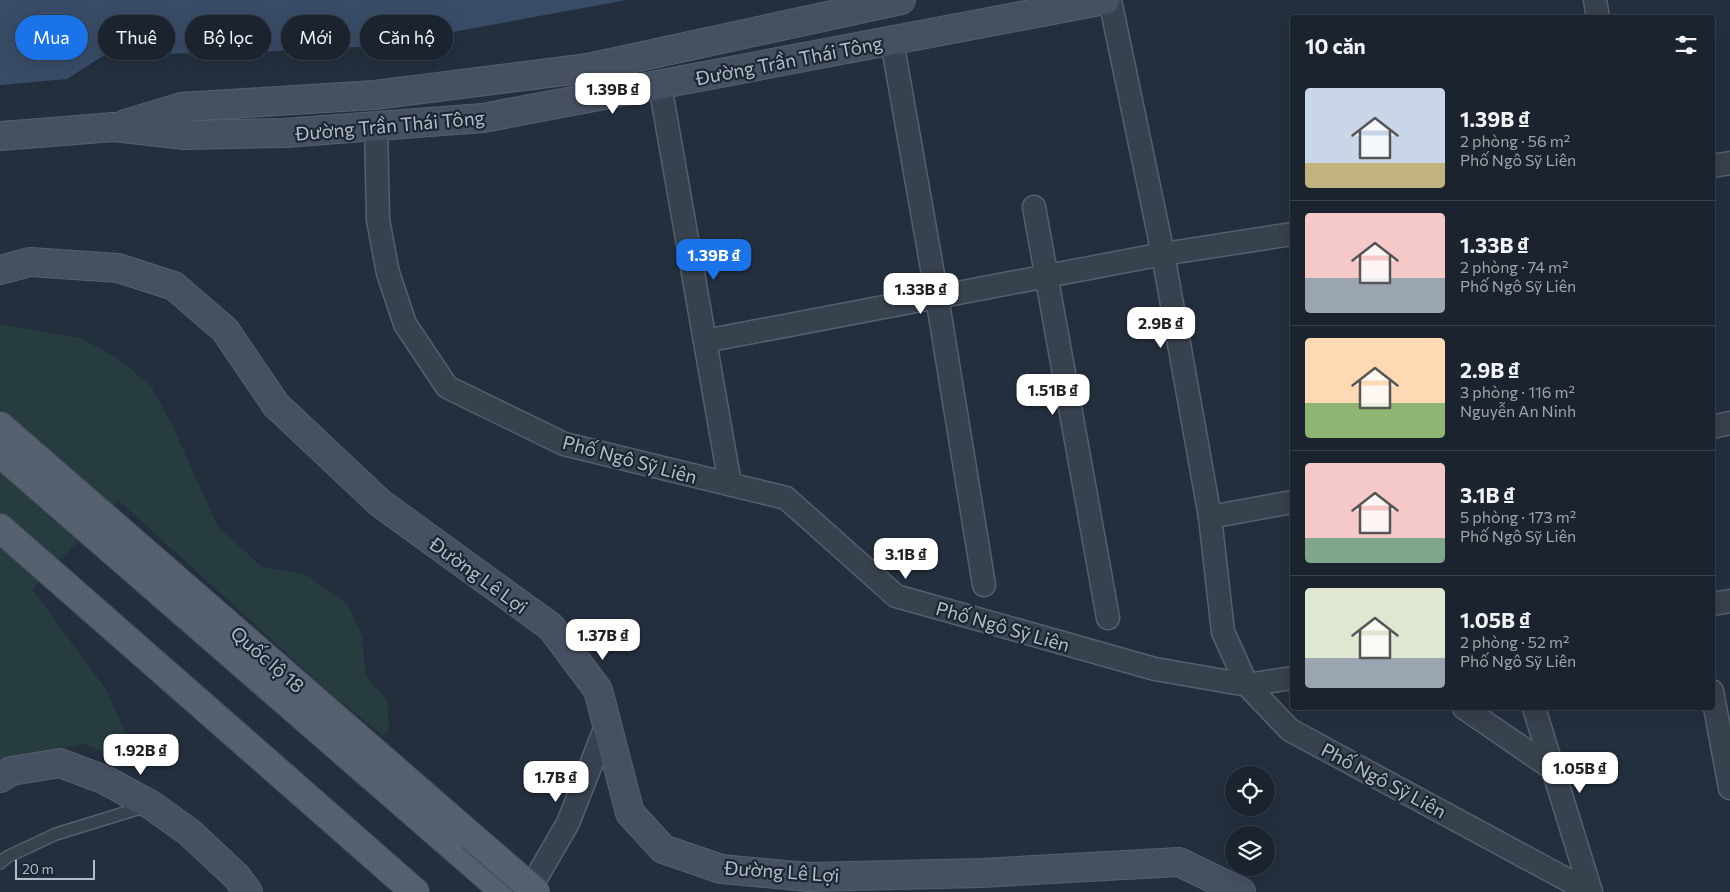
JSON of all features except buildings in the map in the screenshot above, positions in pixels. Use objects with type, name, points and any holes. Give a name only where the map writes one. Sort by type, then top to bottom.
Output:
[{"type":"main road","name":"Quốc lộ 18","points":[[0,426],[536,892]]},
{"type":"main road","name":"Quốc lộ 18","points":[[0,453],[505,892]]},
{"type":"main road","points":[[0,528],[415,892]]},
{"type":"main road","points":[[0,547],[394,892]]},
{"type":"street","name":"Đường Trần Thái Tông","points":[[114,127],[182,107],[375,94],[588,68],[901,0]]},
{"type":"street","name":"Đường Trần Thái Tông","points":[[0,136],[114,127],[185,136],[285,133],[483,118],[1104,0]]},
{"type":"street","points":[[1110,0],[1164,254],[1210,517],[1223,632],[1247,685],[1290,678]]},
{"type":"street","points":[[1595,0],[1598,15]]},
{"type":"street","points":[[892,40],[937,297],[984,585]]},
{"type":"street","points":[[660,84],[730,484]]},
{"type":"street","name":"Phố Ngô Sỹ Liên","points":[[376,126],[378,220],[388,274],[405,324],[447,387],[564,444],[786,498],[896,596],[1155,669],[1247,685],[1290,730],[1591,892]]},
{"type":"street","points":[[1715,166],[1730,163]]},
{"type":"street","points":[[1034,207],[1108,618]]},
{"type":"street","points":[[705,341],[1164,254],[1290,234]]},
{"type":"street","name":"Đường Lê Lợi","points":[[0,270],[30,262],[118,268],[174,286],[225,330],[276,405],[380,503],[551,628],[598,690],[630,813],[663,849],[721,869],[808,877],[982,873],[1179,862],[1241,892]]},
{"type":"street","points":[[1715,426],[1730,424]]},
{"type":"street","points":[[1210,517],[1290,502]]},
{"type":"street","points":[[1715,604],[1730,601]]},
{"type":"street","points":[[1715,707],[1730,788]]},
{"type":"street","points":[[1467,710],[1553,769]]},
{"type":"street","points":[[1535,710],[1591,892]]},
{"type":"street","points":[[528,892],[568,823],[607,724]]},
{"type":"street","points":[[0,778],[11,771],[60,763],[105,780],[151,805],[189,832],[237,878],[248,892]]},
{"type":"lane","points":[[0,863],[7,856],[56,834],[151,805]]},
{"type":"green space","points":[[0,324],[80,338],[117,358],[151,386],[172,425],[218,527],[262,567],[307,575],[348,605],[362,636],[366,676],[388,701],[389,731],[382,735],[329,692],[118,500],[32,589],[107,691],[134,752],[123,759],[84,744],[33,752],[0,760]]},
{"type":"water","points":[[0,0],[627,0],[453,32],[453,15],[360,15],[360,47],[350,47],[350,15],[281,15],[281,51],[271,51],[271,15],[185,15],[185,53],[175,53],[175,15],[98,15],[98,59],[67,79],[0,85]]}]
